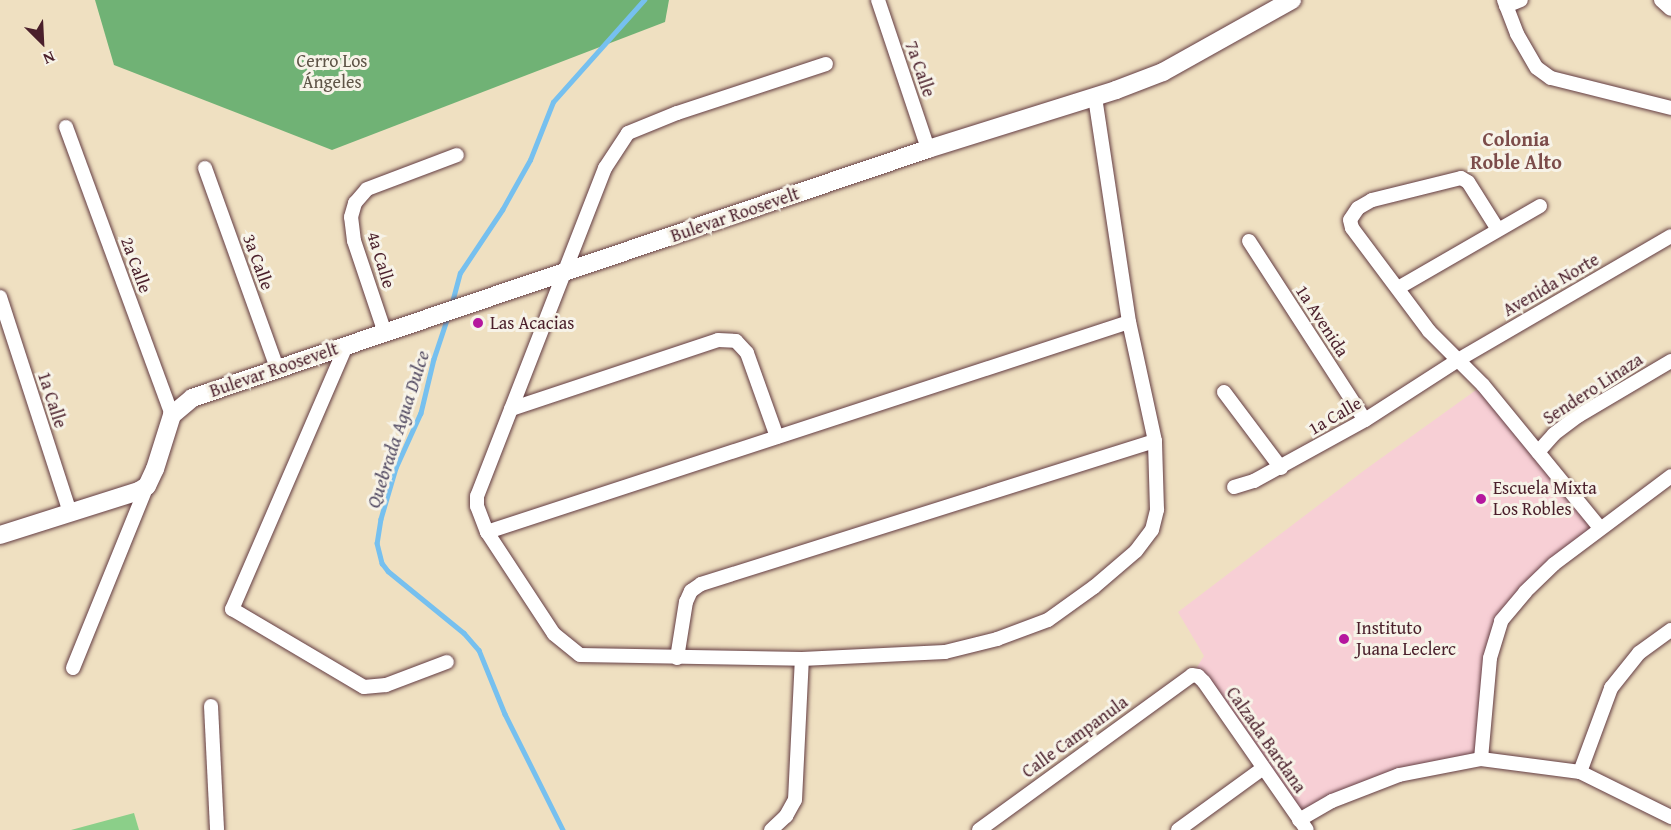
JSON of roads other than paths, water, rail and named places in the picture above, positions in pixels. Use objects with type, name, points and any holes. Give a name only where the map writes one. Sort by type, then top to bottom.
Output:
[{"type":"main road","name":"Bulevar Roosevelt","points":[[172,415],[192,398],[277,368],[562,275],[928,149],[1095,97],[1163,72],[1292,0]]},
{"type":"main road","points":[[0,535],[147,486],[155,469],[172,415]]},
{"type":"street","name":"7a Calle","points":[[878,0],[928,149]]},
{"type":"street","points":[[1521,0],[1505,3],[1517,34],[1537,68],[1551,78],[1671,108]]},
{"type":"street","points":[[1662,0],[1671,9]]},
{"type":"street","points":[[826,64],[677,113],[628,133],[606,168],[477,496],[477,506],[487,532],[554,634],[580,656],[802,659],[945,652],[997,639],[1048,620],[1094,588],[1136,551],[1152,530],[1157,510],[1155,441],[1130,322],[1095,97]]},
{"type":"street","name":"2a Calle","points":[[66,127],[172,415]]},
{"type":"street","name":"4a Calle","points":[[385,333],[354,241],[351,217],[355,203],[367,189],[457,155]]},
{"type":"street","name":"3a Calle","points":[[206,168],[277,368]]},
{"type":"street","points":[[1497,228],[1468,182],[1461,178],[1372,200],[1358,208],[1350,220],[1352,228],[1453,363],[1483,385],[1600,528]]},
{"type":"street","points":[[1398,288],[1497,228],[1540,206]]},
{"type":"street","name":"Avenida Norte","points":[[1453,363],[1671,236]]},
{"type":"street","name":"1a Avenida","points":[[1248,241],[1365,420]]},
{"type":"street","name":"1a Calle","points":[[0,297],[70,513]]},
{"type":"street","points":[[487,532],[1130,322]]},
{"type":"street","points":[[511,409],[718,340],[736,341],[747,353],[777,437]]},
{"type":"street","points":[[346,346],[231,609],[364,687],[386,686],[447,662]]},
{"type":"street","name":"Sendero Linaza","points":[[1538,452],[1554,434],[1578,416],[1671,361]]},
{"type":"street","name":"1a Calle","points":[[1234,487],[1254,481],[1281,468],[1365,420],[1453,363]]},
{"type":"street","points":[[1224,392],[1281,468]]},
{"type":"street","points":[[677,657],[686,602],[691,591],[700,584],[1155,441]]},
{"type":"street","points":[[1481,759],[1490,658],[1502,621],[1525,592],[1554,564],[1671,476]]},
{"type":"street","points":[[73,668],[147,486]]},
{"type":"street","points":[[1581,772],[1611,688],[1640,653],[1671,630]]},
{"type":"street","points":[[771,830],[786,816],[795,800],[802,659]]},
{"type":"street","name":"Calzada Bardana","points":[[1192,675],[1198,676],[1204,682],[1262,769],[1303,825]]},
{"type":"street","name":"Calle Campanula","points":[[979,830],[1192,675]]},
{"type":"street","points":[[211,706],[217,830]]},
{"type":"street","points":[[1303,825],[1332,801],[1399,775],[1481,759],[1581,772],[1671,817]]},
{"type":"street","points":[[1178,830],[1262,769]]},
{"type":"waterway","name":"Quebrada Agua Dulce","points":[[451,306],[460,273],[502,210],[530,160],[553,102],[644,0]]},
{"type":"waterway","name":"Quebrada Agua Dulce","points":[[448,317],[434,359],[421,413],[396,468],[381,519],[377,543],[382,563],[388,571],[464,633],[479,650],[505,714],[563,830]]},
{"type":"place","name":"Las Acacias","points":[[478,323]]},
{"type":"place","name":"Escuela Mixta Los Robles","points":[[1481,499]]},
{"type":"place","name":"Instituto Juana Leclerc","points":[[1344,639]]},
{"type":"district","name":"Colonia Roble Alto","points":[[1516,150]]},
{"type":"park label","name":"Cerro Los Ángeles","points":[[332,72]]}]
